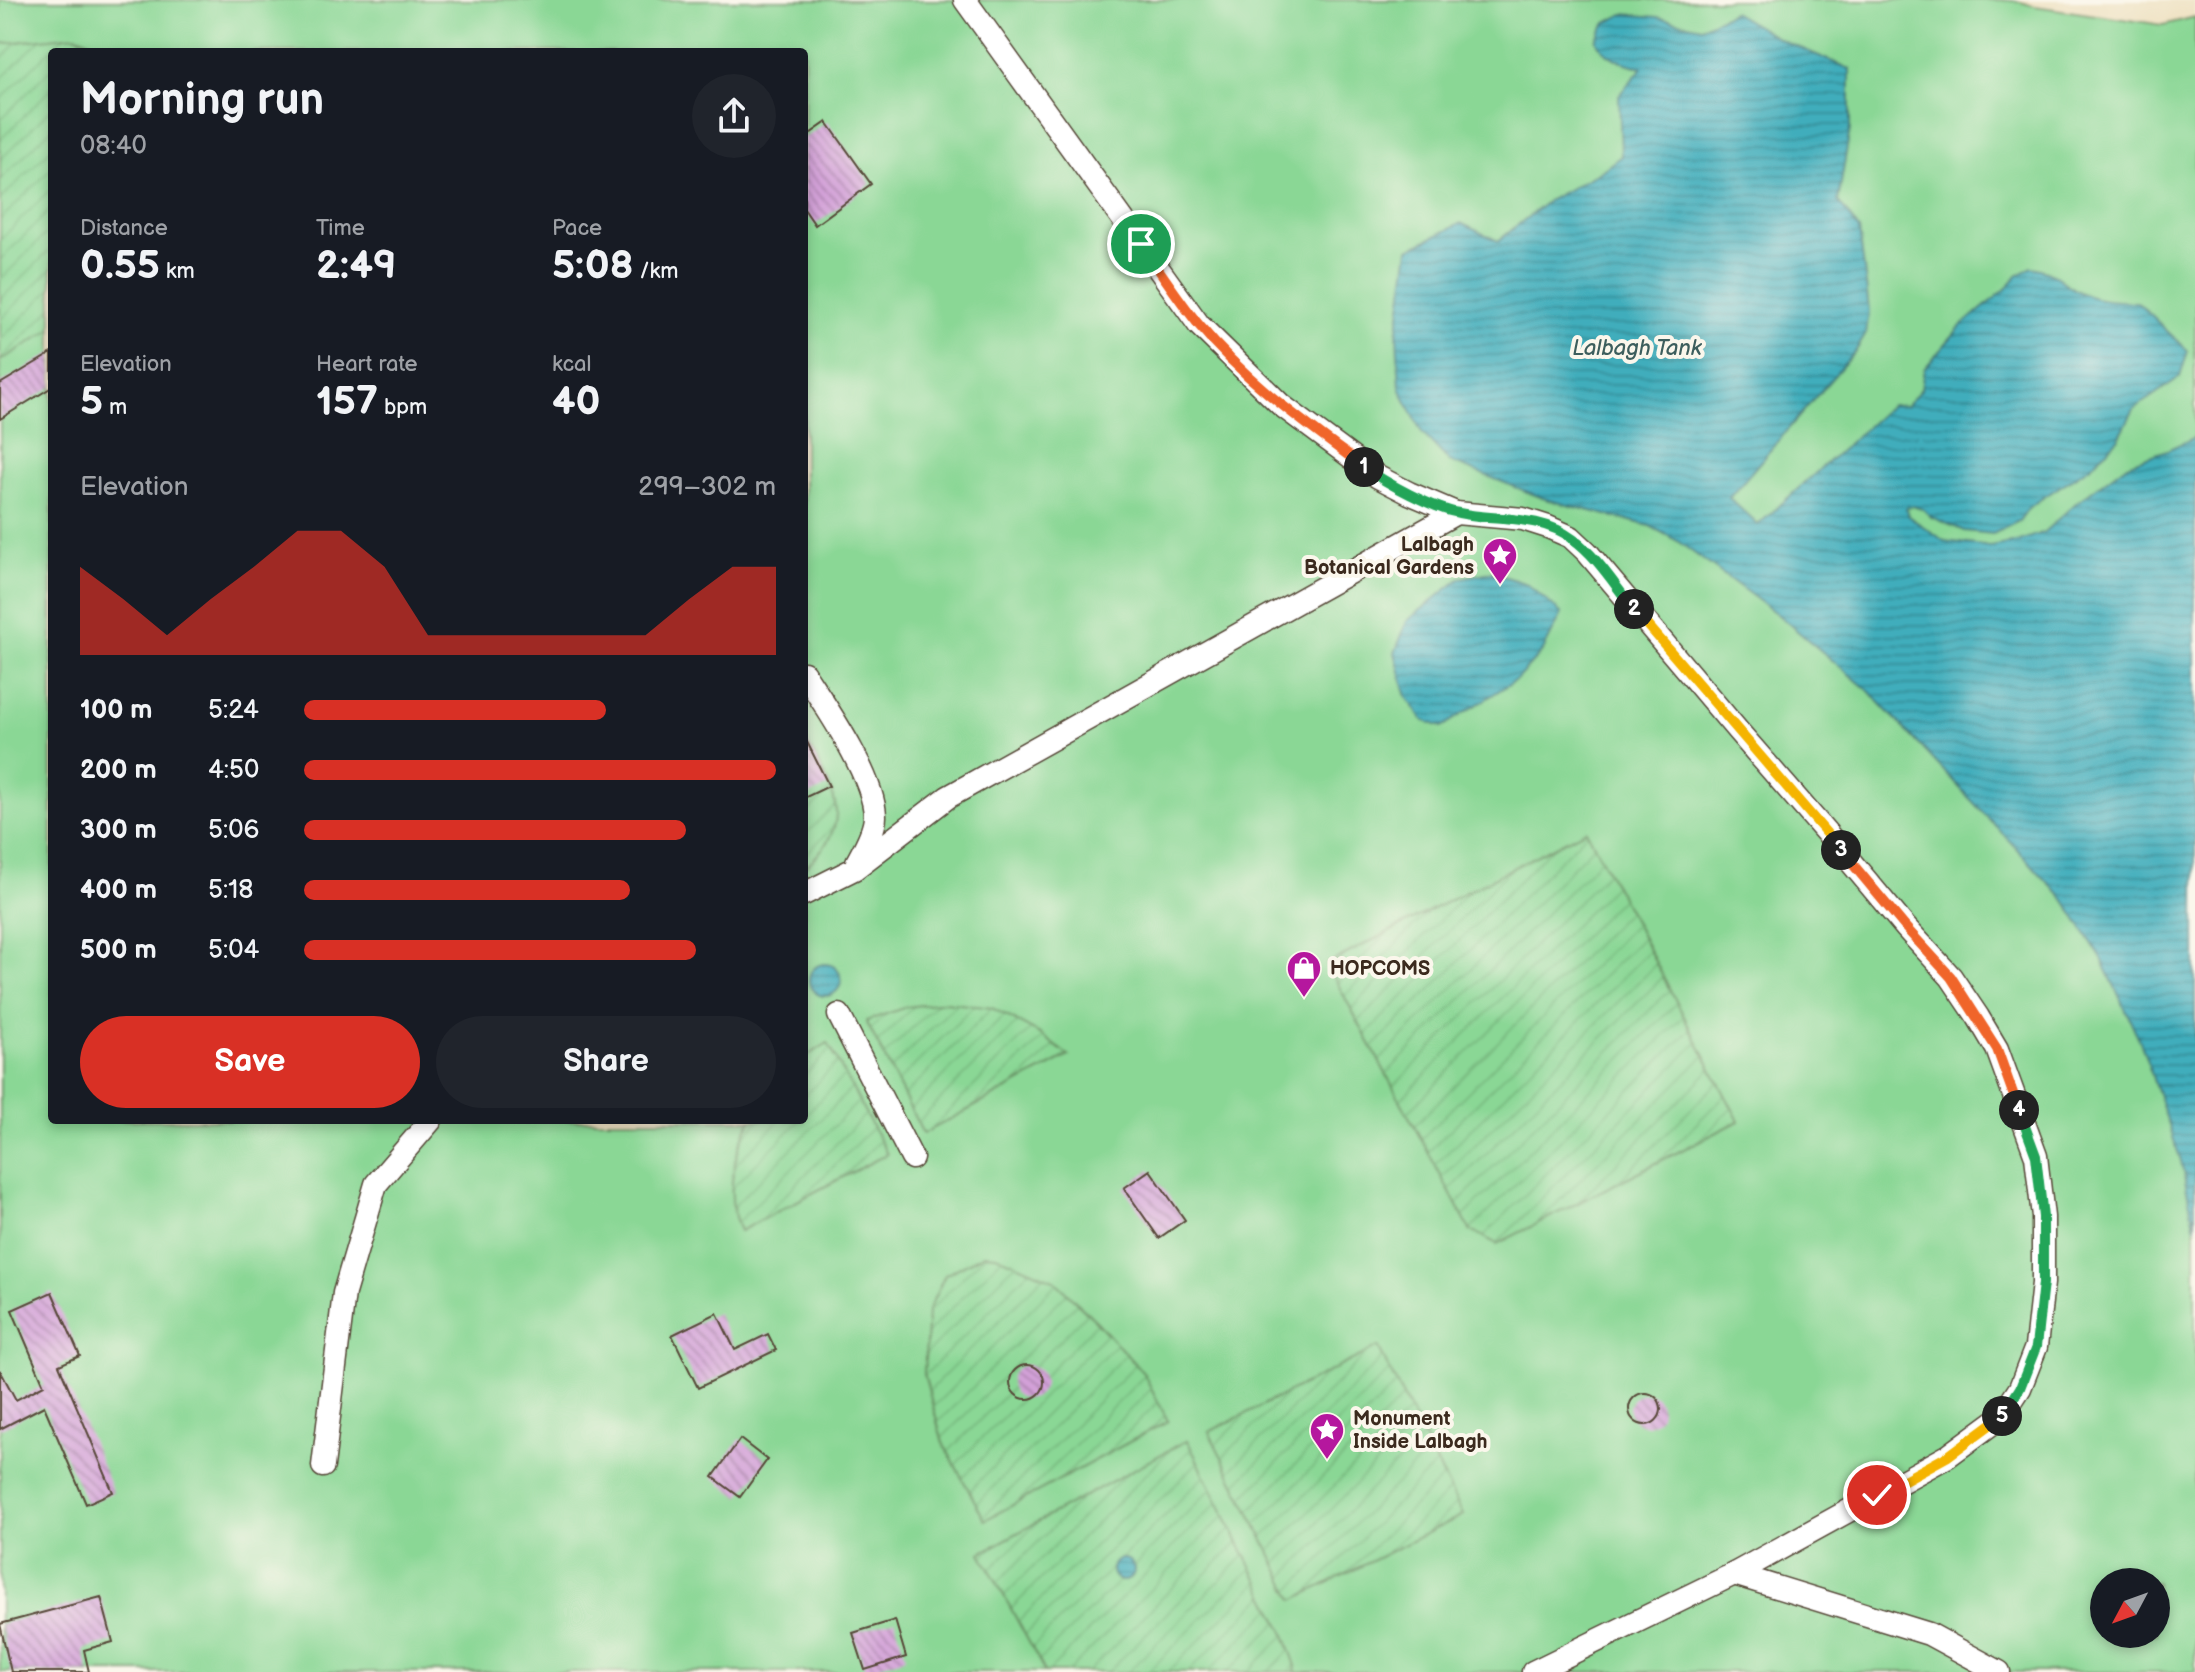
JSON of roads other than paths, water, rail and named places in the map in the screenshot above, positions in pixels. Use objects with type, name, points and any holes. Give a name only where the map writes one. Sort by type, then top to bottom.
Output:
[{"type":"street","points":[[965,0],[1199,325],[1281,405],[1378,477],[1456,513],[1523,519],[1571,537],[1587,552],[1951,977],[1997,1049],[2036,1156],[2043,1230],[2043,1283],[2036,1347],[2020,1388],[2001,1417],[1948,1456],[1734,1574],[1533,1672]]},
{"type":"street","points":[[808,892],[854,869],[948,797],[1456,513]]},
{"type":"street","points":[[808,679],[848,742],[870,795],[875,817],[867,844],[854,869]]},
{"type":"street","points":[[839,1015],[912,1158]]},
{"type":"street","points":[[323,1466],[344,1293],[372,1196],[376,1184],[428,1124]]},
{"type":"street","points":[[1734,1574],[1929,1634],[1999,1672]]},
{"type":"water","name":"Lalbagh Tank","points":[[1733,12],[1779,39],[1850,69],[1850,129],[1838,201],[1859,230],[1869,311],[1866,334],[1857,349],[1729,498],[1758,525],[1891,405],[1906,406],[1921,389],[1924,369],[1960,327],[2005,290],[2017,276],[2032,267],[2053,274],[2087,296],[2137,302],[2188,351],[2180,377],[2134,409],[2119,438],[2091,466],[2029,507],[2019,521],[1993,534],[1964,531],[1931,517],[1913,505],[1906,508],[1908,516],[1945,541],[1991,547],[2020,541],[2044,532],[2127,464],[2195,437],[2195,1229],[2181,1161],[2140,1041],[2102,959],[2064,899],[1868,690],[1777,614],[1676,540],[1650,526],[1548,500],[1449,461],[1422,433],[1400,388],[1397,336],[1409,249],[1461,223],[1498,241],[1549,200],[1600,172],[1621,156],[1619,95],[1642,68],[1616,59],[1600,46],[1596,40],[1606,23],[1623,14],[1658,17],[1701,27]]},
{"type":"water","points":[[1491,572],[1527,584],[1562,614],[1543,651],[1517,679],[1442,727],[1424,721],[1407,697],[1395,653],[1407,621],[1461,578]]},
{"type":"water","points":[[825,964],[836,969],[841,980],[836,991],[825,996],[814,991],[809,980],[814,969]]},
{"type":"water","points":[[1119,1559],[1127,1559],[1134,1570],[1127,1581],[1119,1581],[1112,1574],[1112,1566]]},
{"type":"place","name":"Lalbagh Botanical Gardens","points":[[1500,586]]},
{"type":"place","name":"HOPCOMS","points":[[1304,999]]},
{"type":"place","name":"Monument Inside Lalbagh","points":[[1327,1461]]}]
